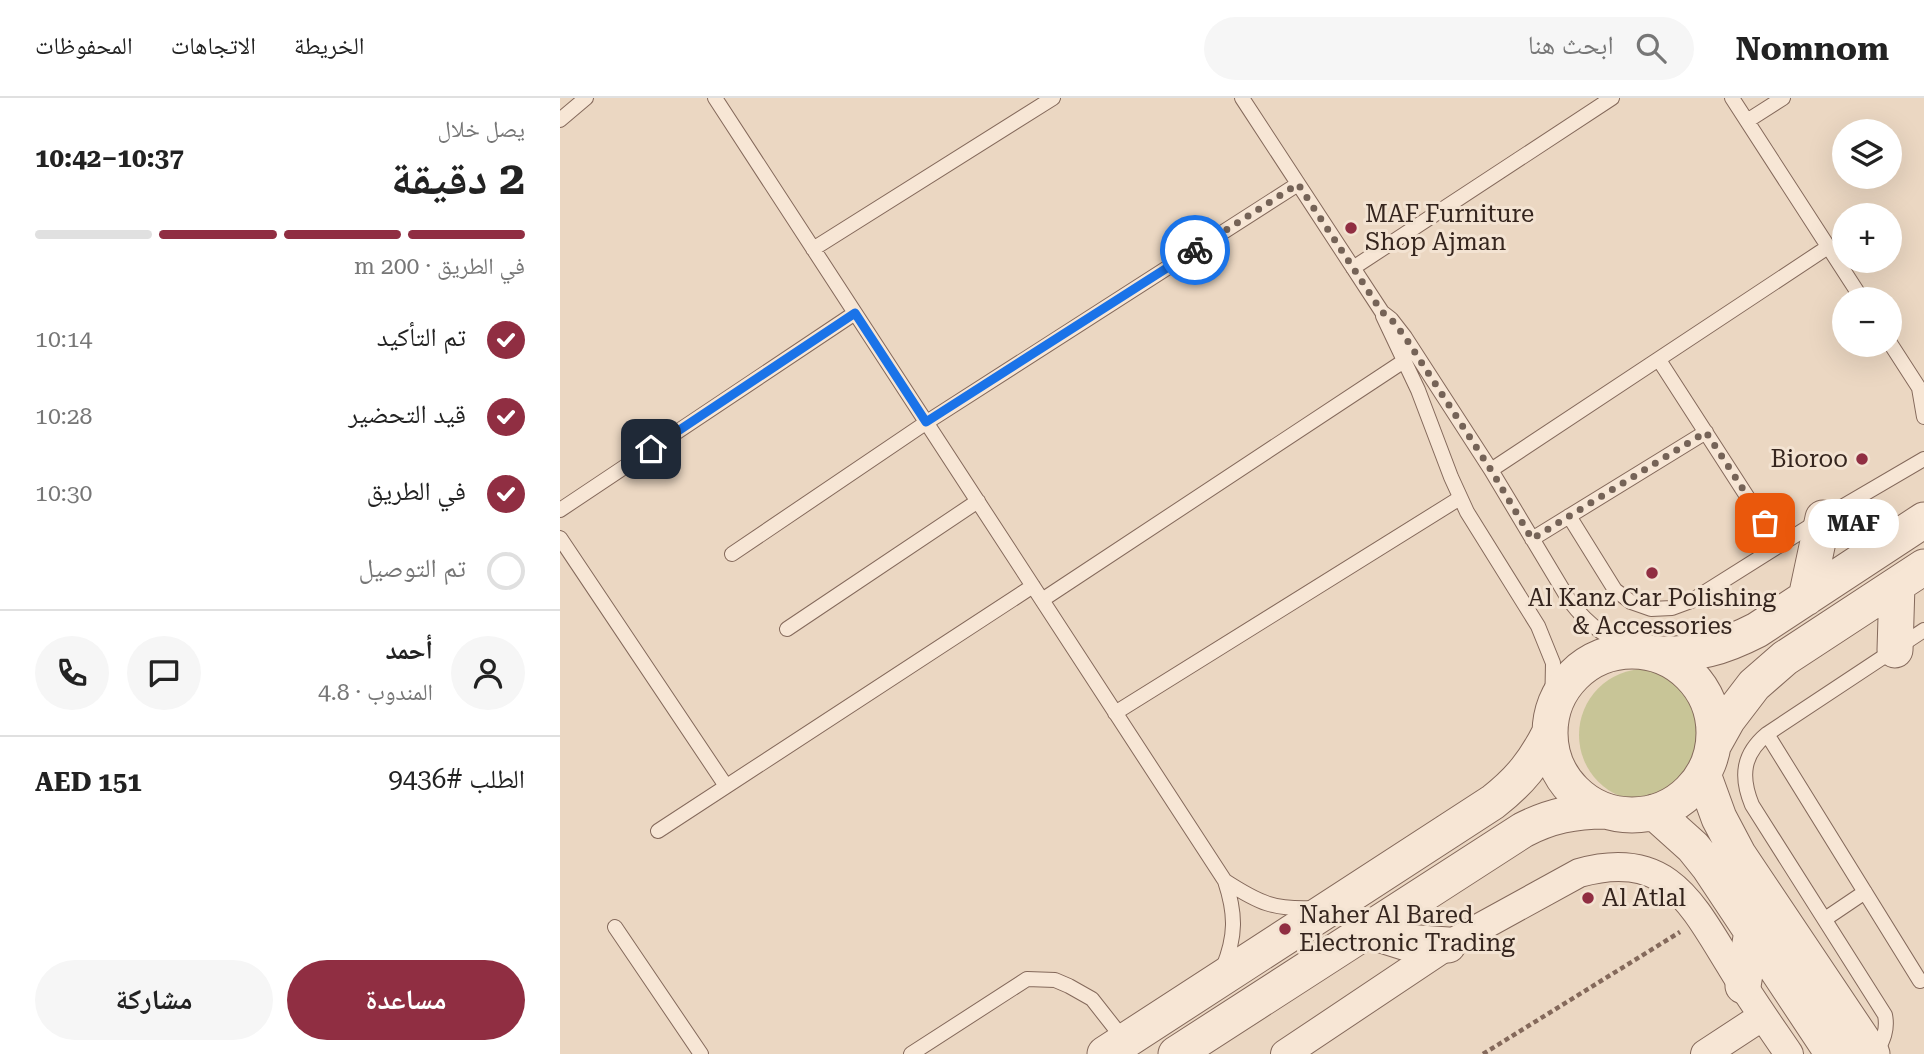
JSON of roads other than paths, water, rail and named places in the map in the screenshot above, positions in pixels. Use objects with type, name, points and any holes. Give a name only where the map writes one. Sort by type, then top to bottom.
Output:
[{"type":"street","points":[[1806,598],[1824,518]]},
{"type":"street","points":[[1115,1047],[1502,795],[1527,771],[1540,752],[1560,694],[1575,674],[1594,660],[1618,652],[1683,655],[1723,646],[1756,630],[1924,520]]},
{"type":"street","points":[[1895,650],[1910,576]]},
{"type":"street","points":[[1176,1054],[1222,1038],[1366,930],[1542,820],[1583,811],[1638,815],[1674,804],[1690,791],[1728,719],[1754,685],[1785,658],[1910,576]]},
{"type":"street","points":[[1649,652],[1678,664],[1702,689],[1714,721],[1708,759],[1719,818],[1738,855],[1874,1054]]},
{"type":"street","points":[[1551,724],[1552,752],[1560,771],[1572,788],[1605,811]]},
{"type":"street","points":[[1654,812],[1693,847],[1709,867],[1833,1054]]},
{"type":"street","points":[[1285,1054],[1448,945],[1579,873],[1599,867],[1642,870],[1679,890],[1693,906],[1789,1054]]},
{"type":"street","points":[[1366,930],[1404,942],[1448,945]]},
{"type":"street","points":[[1743,986],[1752,931]]},
{"type":"street","points":[[1705,1054],[1763,1016]]},
{"type":"lane","points":[[560,120],[586,98]]},
{"type":"lane","points":[[715,98],[1225,881],[1234,910],[1234,926],[1228,956],[1218,979]]},
{"type":"lane","points":[[813,248],[1054,98]]},
{"type":"lane","points":[[1242,98],[1382,312],[1399,328],[1491,470],[1569,600],[1582,617],[1600,632],[1620,643],[1649,652]]},
{"type":"lane","points":[[1353,268],[1612,98]]},
{"type":"lane","points":[[1732,98],[1854,287]]},
{"type":"lane","points":[[1747,121],[1783,98]]},
{"type":"lane","points":[[732,554],[926,422],[1298,184]]},
{"type":"lane","points":[[1491,470],[1828,247]]},
{"type":"lane","points":[[1382,312],[1421,397],[1460,498],[1483,540],[1538,626],[1545,642],[1553,663],[1551,724]]},
{"type":"lane","points":[[560,510],[855,313]]},
{"type":"lane","points":[[1899,357],[1921,390],[1924,417]]},
{"type":"lane","points":[[1659,360],[1779,546]]},
{"type":"lane","points":[[1042,600],[1404,361]]},
{"type":"lane","points":[[1532,539],[1706,432]]},
{"type":"lane","points":[[1569,516],[1615,590],[1631,602],[1651,609],[1672,608],[1691,601],[1924,459]]},
{"type":"lane","points":[[1115,713],[1460,498]]},
{"type":"lane","points":[[787,629],[978,501]]},
{"type":"lane","points":[[560,538],[726,786]]},
{"type":"lane","points":[[658,831],[1033,586]]},
{"type":"lane","points":[[1874,1054],[1886,1034],[1885,1015],[1752,805],[1744,777],[1750,752],[1759,740],[1924,631]]},
{"type":"lane","points":[[1767,734],[1920,981]]},
{"type":"lane","points":[[1225,881],[1270,906],[1285,909],[1330,908]]},
{"type":"lane","points":[[1825,919],[1865,892]]},
{"type":"lane","points":[[615,928],[701,1054]]},
{"type":"lane","points":[[911,1054],[1027,979],[1055,980],[1092,999],[1115,1047]]},
{"type":"place","name":"MAF Furniture Shop Ajman","points":[[1351,228]]},
{"type":"place","name":"Bioroo","points":[[1862,459]]},
{"type":"place","name":"MAF","points":[[1765,523]]},
{"type":"place","name":"Al Kanz Car Polishing & Accessories","points":[[1652,573]]},
{"type":"place","name":"Al Atlal","points":[[1588,898]]},
{"type":"place","name":"Naher Al Bared Electronic Trading","points":[[1285,929]]}]
